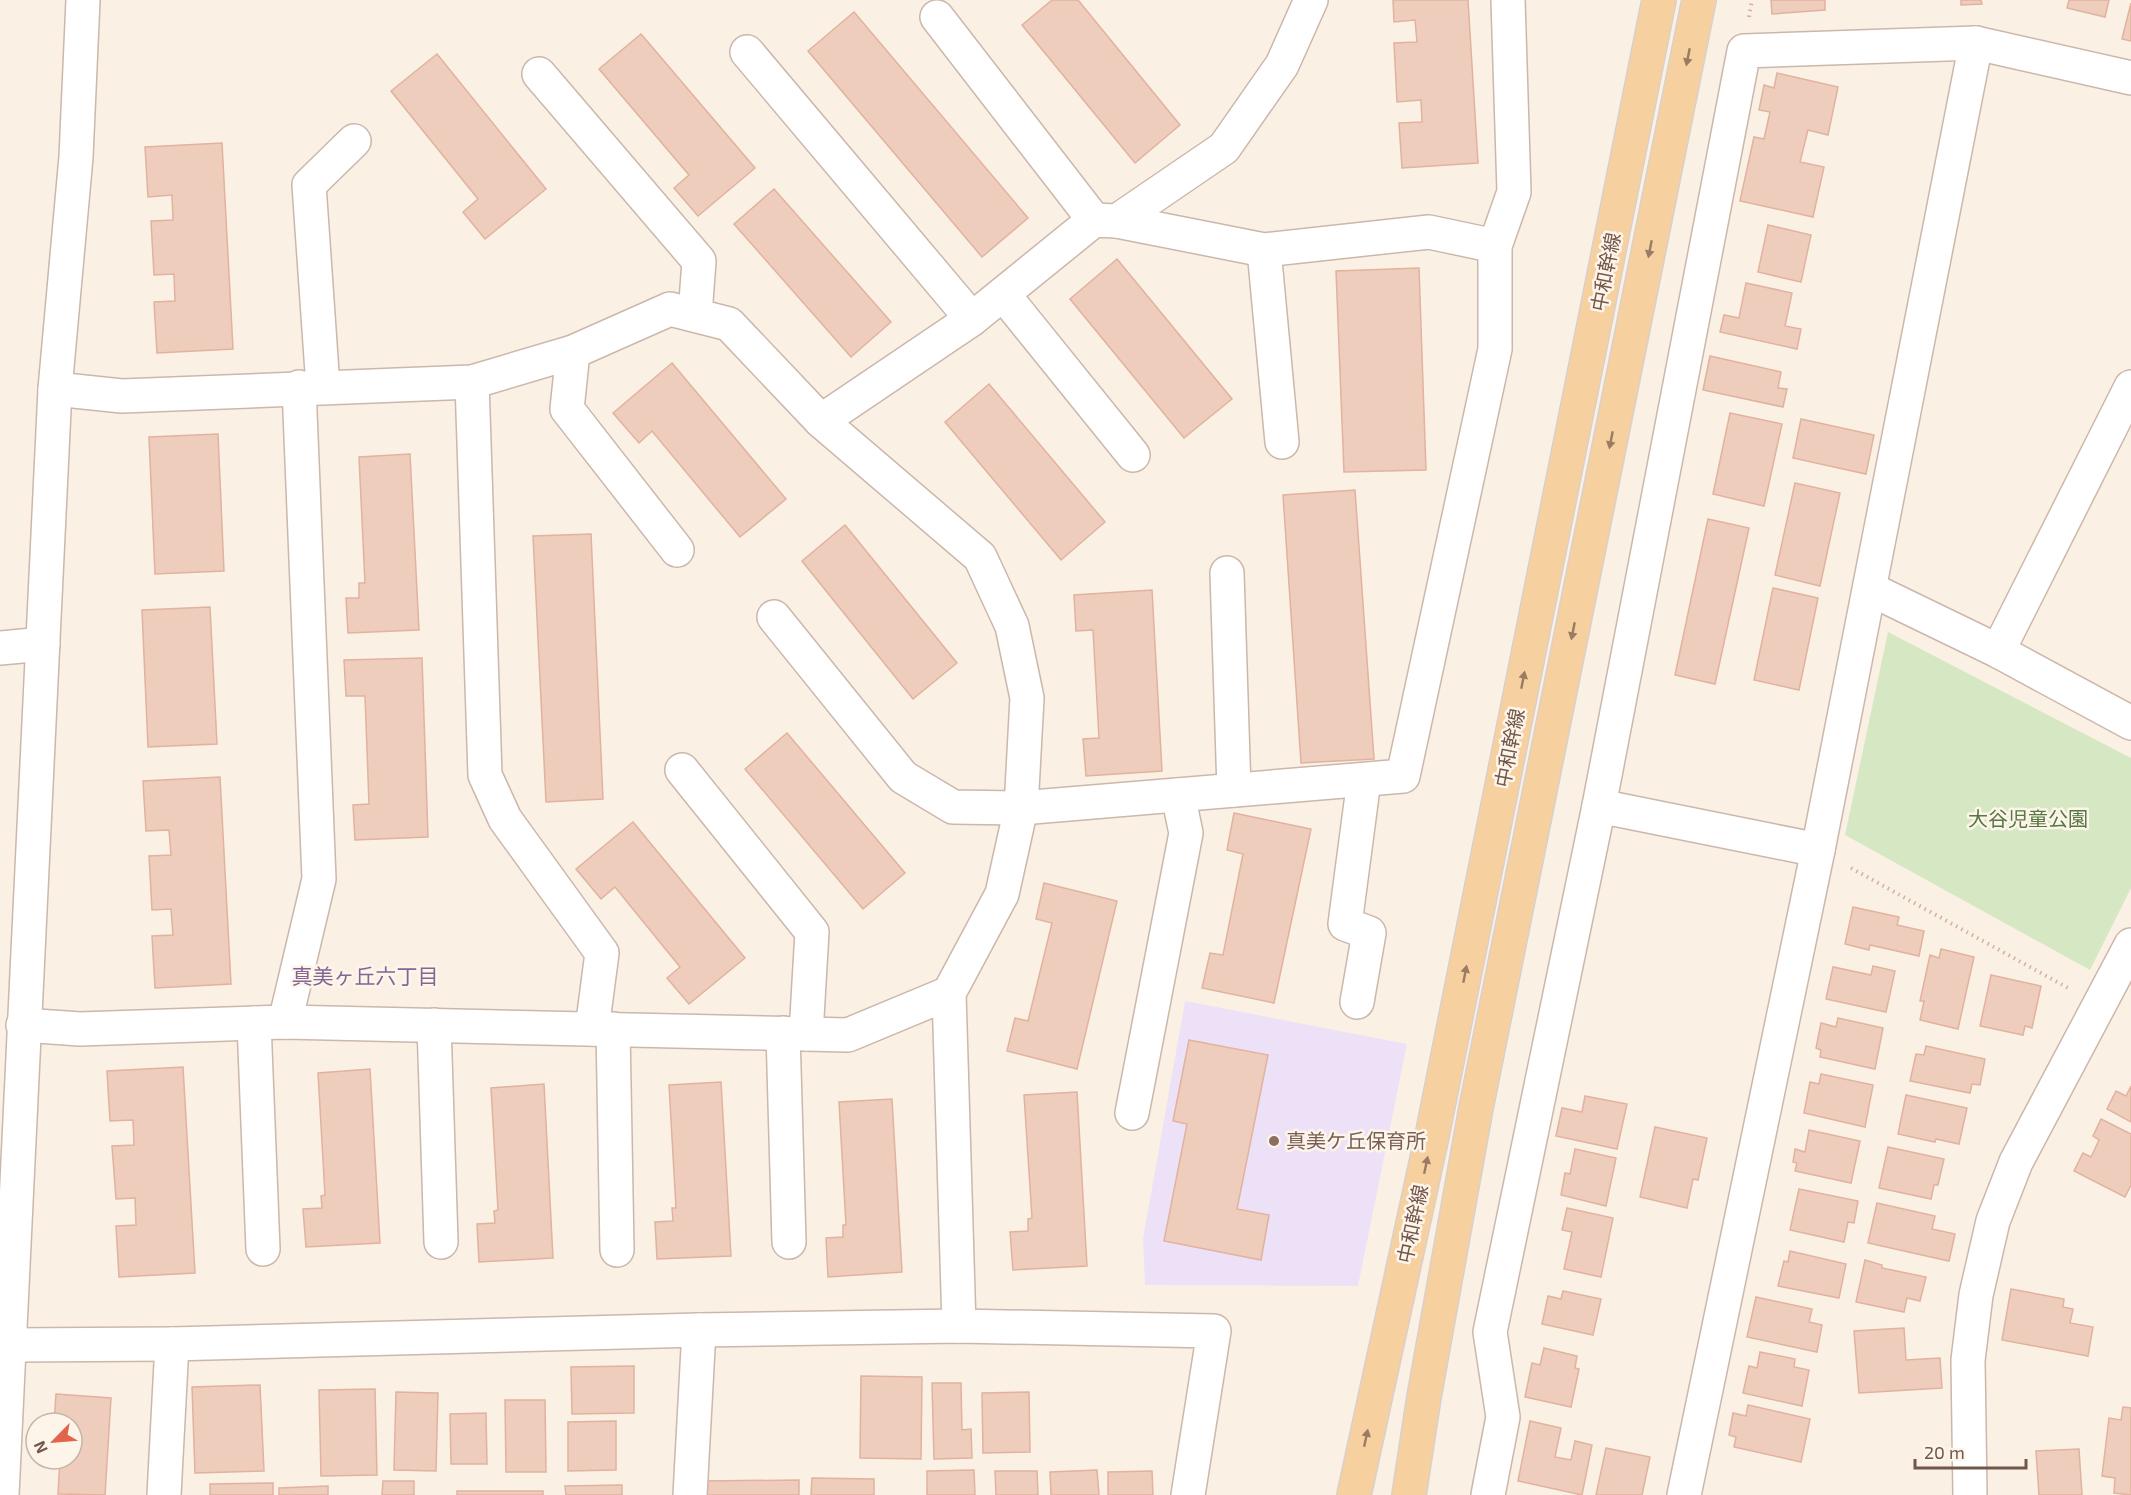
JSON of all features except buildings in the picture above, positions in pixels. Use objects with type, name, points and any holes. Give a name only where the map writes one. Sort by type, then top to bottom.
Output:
[{"type":"main road","name":"中和幹線","points":[[1354,1495],[1432,1136],[1659,0]]},
{"type":"main road","name":"中和幹線","points":[[1409,1495],[1424,1397],[1476,1108],[1699,0]]},
{"type":"street","points":[[2,1495],[3,1420],[11,1345],[23,1025],[55,389],[76,157],[83,0]]},
{"type":"street","points":[[821,421],[972,319],[1105,220],[1224,148],[1282,64],[1311,0]]},
{"type":"street","points":[[774,617],[903,777],[953,807],[1021,808],[1403,776],[1495,349],[1495,246],[1514,192],[1508,0]]},
{"type":"street","points":[[937,17],[1105,220],[1264,250],[1429,232],[1495,246]]},
{"type":"street","points":[[1684,1495],[1818,850],[1976,43]]},
{"type":"street","points":[[1488,1495],[1503,1417],[1490,1332],[1599,806],[1744,51],[1976,43],[2131,78]]},
{"type":"street","points":[[747,52],[972,319]]},
{"type":"street","points":[[539,74],[699,261],[694,315]]},
{"type":"street","points":[[264,1249],[270,1022],[319,879],[309,184],[354,141]]},
{"type":"street","points":[[1264,250],[1282,442]]},
{"type":"street","points":[[1003,294],[1132,455]]},
{"type":"street","points":[[55,389],[122,396],[472,382],[573,352],[670,309],[729,324],[821,421],[980,557],[1012,626],[1027,698],[1021,808],[1002,894],[949,993],[959,1326]]},
{"type":"street","points":[[573,352],[567,409],[677,550]]},
{"type":"street","points":[[472,382],[485,775],[505,819],[602,953],[602,1029],[617,1250]]},
{"type":"street","points":[[1998,651],[2131,387]]},
{"type":"street","points":[[1227,573],[1234,790]]},
{"type":"street","points":[[1870,589],[1998,651],[2131,723]]},
{"type":"street","points":[[0,648],[43,644]]},
{"type":"street","points":[[682,770],[812,933],[795,1034],[789,1242]]},
{"type":"street","points":[[1357,1002],[1369,933],[1345,924],[1364,780]]},
{"type":"street","points":[[1132,1113],[1186,833],[1178,795]]},
{"type":"street","points":[[1599,806],[1818,850]]},
{"type":"street","points":[[1970,1495],[1968,1360],[1977,1295],[1993,1221],[2016,1162],[2131,945]]},
{"type":"street","points":[[23,1025],[80,1029],[270,1022],[848,1035],[949,993]]},
{"type":"street","points":[[434,1025],[441,1242]]},
{"type":"street","points":[[11,1345],[172,1344],[699,1330],[959,1326],[1214,1331],[1188,1495]]},
{"type":"street","points":[[690,1495],[699,1330]]},
{"type":"street","points":[[164,1495],[172,1344]]},
{"type":"path","points":[[1818,850],[2100,1005]]},
{"type":"shaded area","name":"真美ケ丘保育所","points":[[1185,1001],[1407,1044],[1358,1286],[1145,1285],[1143,1239]]},
{"type":"green space","name":"大谷児童公園","points":[[1888,632],[2131,758],[2131,888],[2090,970],[1845,835]]},
{"type":"place","name":"真美ケ丘保育所","points":[[1274,1141]]},
{"type":"district","name":"真美ヶ丘六丁目","points":[[365,977]]}]
